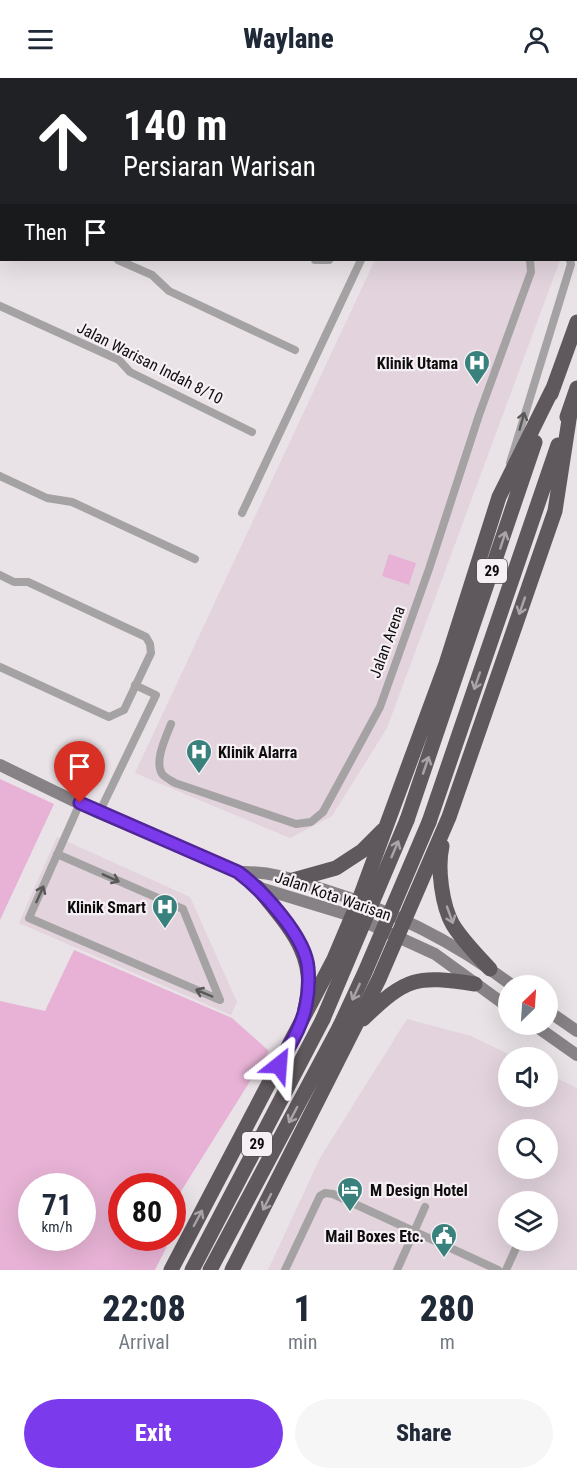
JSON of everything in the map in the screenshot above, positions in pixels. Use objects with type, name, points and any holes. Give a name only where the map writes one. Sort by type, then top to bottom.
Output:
[{"type":"highway","name":"29","points":[[192,1270],[323,1019],[407,820],[577,322]]},
{"type":"highway","points":[[171,1270],[334,959],[359,900],[446,664],[500,498],[554,386]]},
{"type":"highway","name":"29","points":[[210,1270],[347,1027],[366,972],[429,822],[577,388]]},
{"type":"highway","points":[[232,1270],[347,1027],[379,979],[448,817],[555,511],[571,407]]},
{"type":"highway","points":[[448,817],[440,852],[440,875],[445,900],[452,924],[490,969]]},
{"type":"highway","points":[[293,880],[336,868],[362,851],[385,828]]},
{"type":"highway","points":[[377,852],[376,868],[379,876],[391,884],[405,888],[416,882],[426,870]]},
{"type":"highway","points":[[257,887],[299,941],[308,967],[306,1005],[300,1026]]},
{"type":"highway","points":[[334,959],[350,946],[363,949],[375,956],[379,979]]},
{"type":"highway","points":[[347,1027],[405,985],[431,978],[476,984]]},
{"type":"street","points":[[120,261],[152,275],[169,291],[295,350]]},
{"type":"street","points":[[242,513],[361,261]]},
{"type":"street","name":"Jalan Arena","points":[[171,724],[160,755],[159,767],[163,775],[175,783],[296,824],[310,822],[323,813],[380,707],[479,415],[531,272],[530,261]]},
{"type":"street","points":[[500,498],[570,261]]},
{"type":"street","name":"Jalan Warisan Indah 8/10","points":[[0,306],[118,360],[129,372],[252,432]]},
{"type":"street","points":[[0,476],[47,498],[72,502],[195,559]]},
{"type":"street","points":[[0,575],[14,582],[28,582],[146,636],[151,653],[123,710],[109,717],[0,667]]},
{"type":"street","points":[[99,813],[156,695],[135,685]]},
{"type":"street","points":[[0,765],[99,813],[238,872]]},
{"type":"street","points":[[57,854],[183,909],[220,1000],[29,918],[57,854],[80,803]]},
{"type":"street","name":"Jalan Kota Warisan","points":[[238,872],[263,872],[359,900],[405,919],[498,975]]},
{"type":"street","name":"Jalan Kota Warisan","points":[[238,872],[257,887],[352,916],[435,954],[498,1000]]},
{"type":"street","points":[[558,1018],[577,1031]]},
{"type":"street","points":[[549,1035],[577,1055]]},
{"type":"street","points":[[285,1270],[320,1196],[325,1193],[333,1194],[498,1270]]},
{"type":"street","points":[[397,1270],[425,1207]]},
{"type":"street","points":[[506,1270],[515,1251]]},
{"type":"shaded area","points":[[375,261],[560,261],[387,728],[332,816],[290,838],[135,773]]},
{"type":"shaded area","points":[[389,554],[416,563],[409,585],[382,576]]},
{"type":"shaded area","points":[[0,779],[54,804],[0,920]]},
{"type":"shaded area","points":[[57,837],[190,897],[237,1002],[231,1015],[19,923]]},
{"type":"shaded area","points":[[74,950],[232,1018],[269,1051],[186,1183],[186,1173],[108,1173],[108,1251],[164,1251],[155,1270],[0,1270],[0,1001],[45,1011]]},
{"type":"shaded area","points":[[407,1019],[471,1036],[498,1049],[498,1107],[558,1107],[558,1079],[577,1088],[577,1270],[268,1270],[320,1158]]},
{"type":"place","name":"Klinik Utama","points":[[477,386]]},
{"type":"place","name":"Klinik Alarra","points":[[199,775]]},
{"type":"place","name":"Klinik Smart","points":[[165,930]]},
{"type":"place","name":"M Design Hotel","points":[[350,1213]]},
{"type":"place","name":"Mail Boxes Etc.","points":[[444,1259]]},
{"type":"route","points":[[80,803],[238,872],[257,887],[283,918],[299,941],[308,967],[306,1005],[300,1026],[279,1065]]}]
